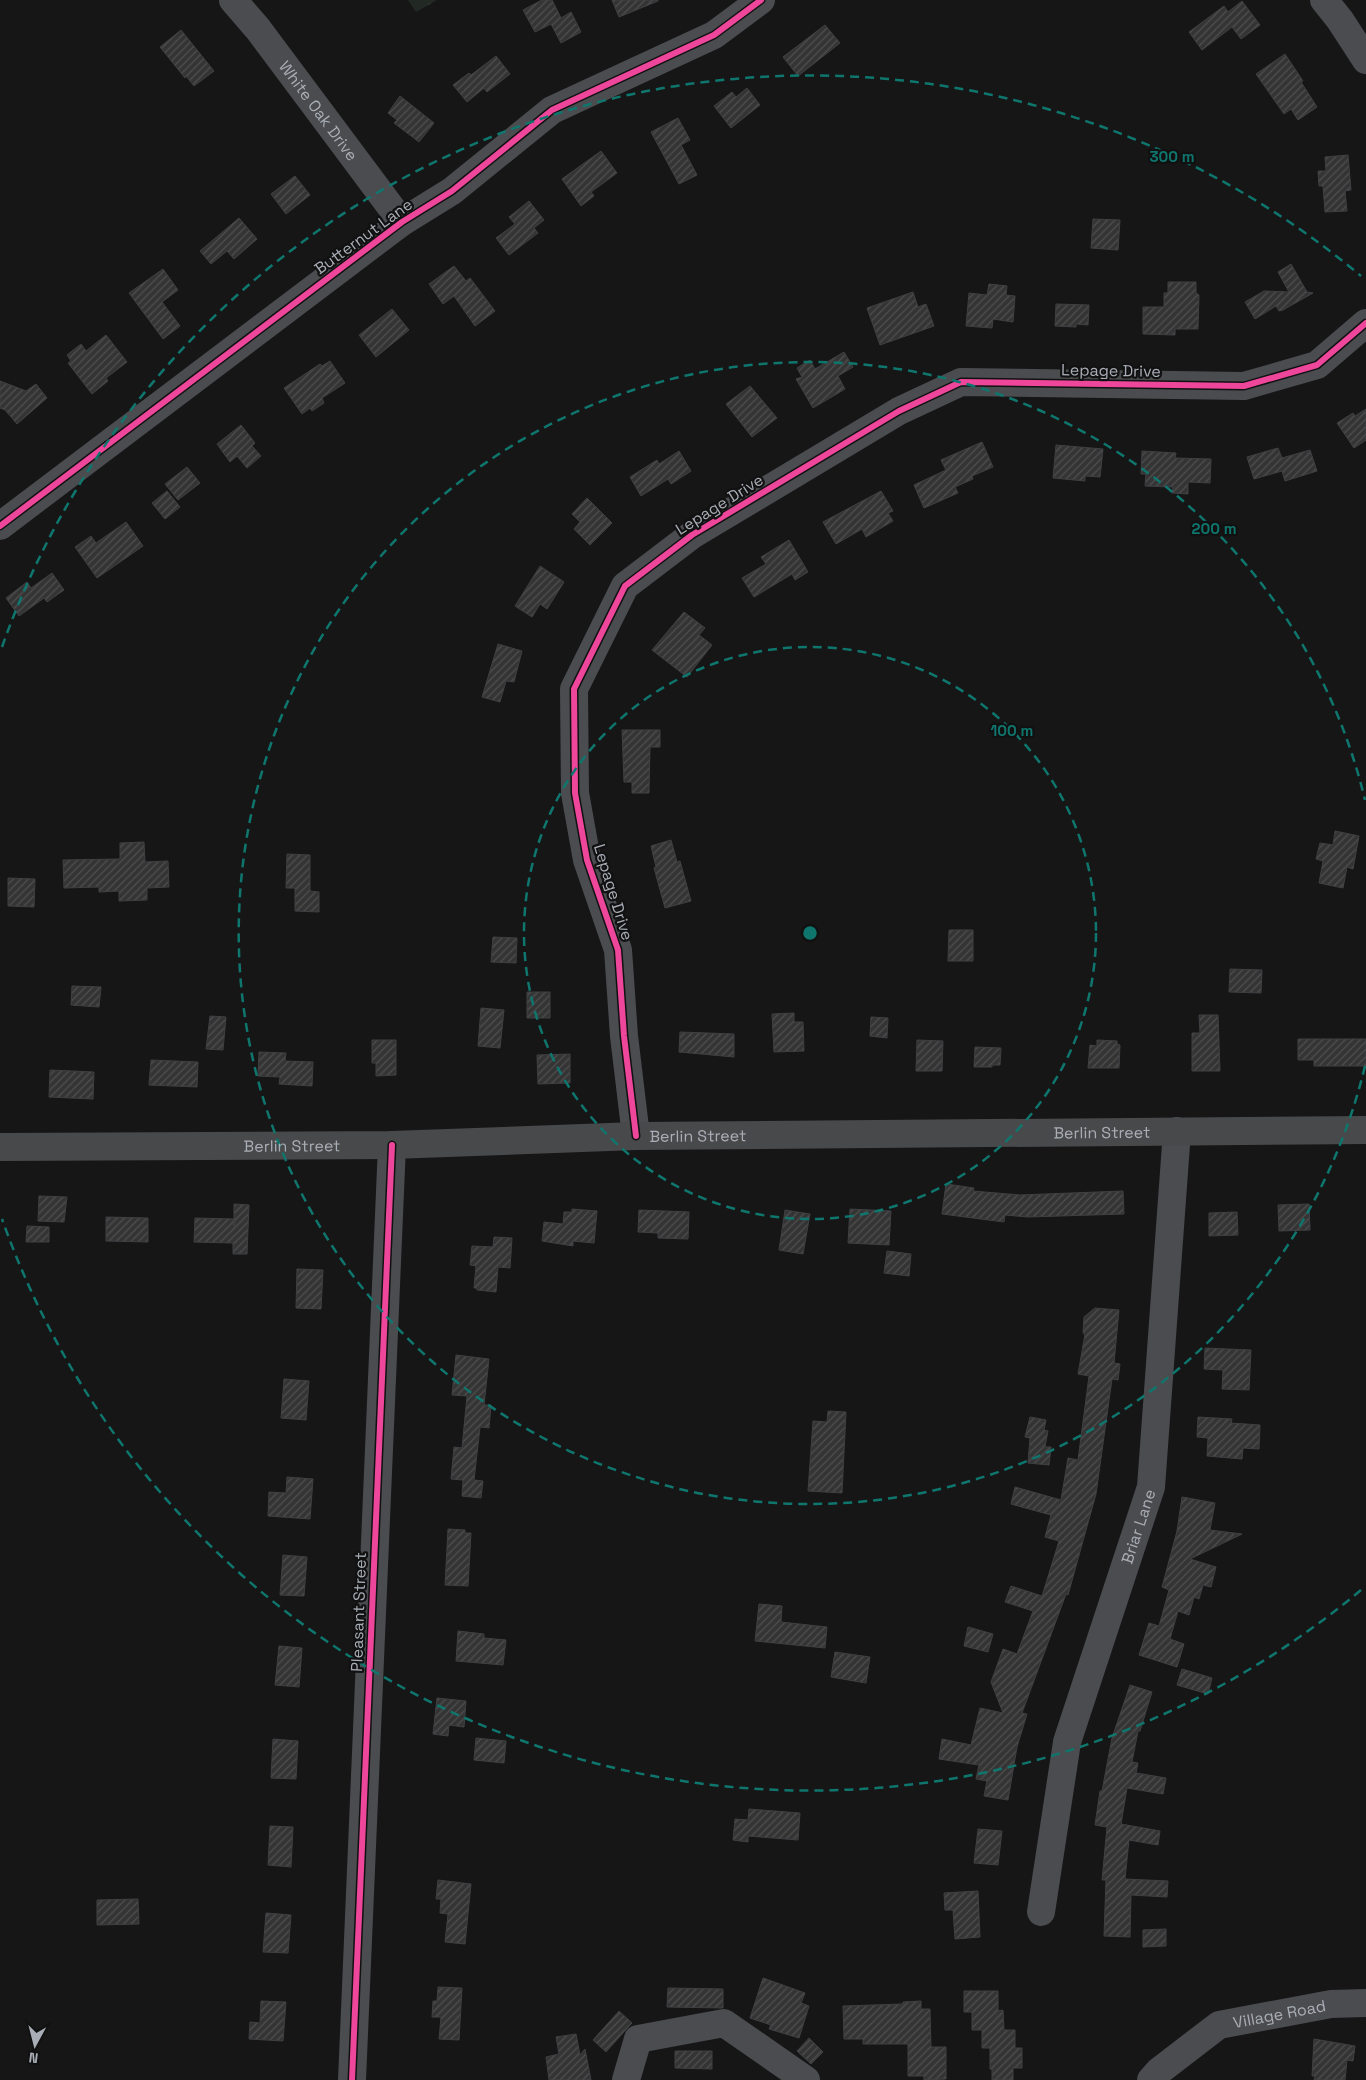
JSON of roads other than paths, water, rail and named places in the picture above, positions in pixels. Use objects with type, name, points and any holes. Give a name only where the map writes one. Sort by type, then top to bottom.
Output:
[{"type":"main road","name":"Berlin Street","points":[[0,1148],[392,1145],[636,1136],[1366,1130]]},
{"type":"street","name":"White Oak Drive","points":[[233,0],[258,29],[402,222]]},
{"type":"street","name":"Butternut Lane","points":[[0,526],[402,222],[452,191],[552,110],[714,35],[761,0]]},
{"type":"street","points":[[1324,0],[1340,20],[1366,60]]},
{"type":"street","name":"Lepage Drive","points":[[636,1136],[624,1036],[618,950],[588,860],[575,793],[574,689],[624,586],[700,530],[899,411],[961,382],[1244,386],[1317,365],[1366,323]]},
{"type":"street","name":"Briar Lane","points":[[1041,1912],[1067,1742],[1151,1487],[1177,1131]]},
{"type":"street","name":"Pleasant Street","points":[[352,2080],[392,1145]]},
{"type":"street","name":"Village Road","points":[[1151,2080],[1159,2071],[1219,2025],[1330,2004],[1366,2003]]},
{"type":"street","points":[[626,2080],[638,2039],[724,2023],[806,2080]]}]
